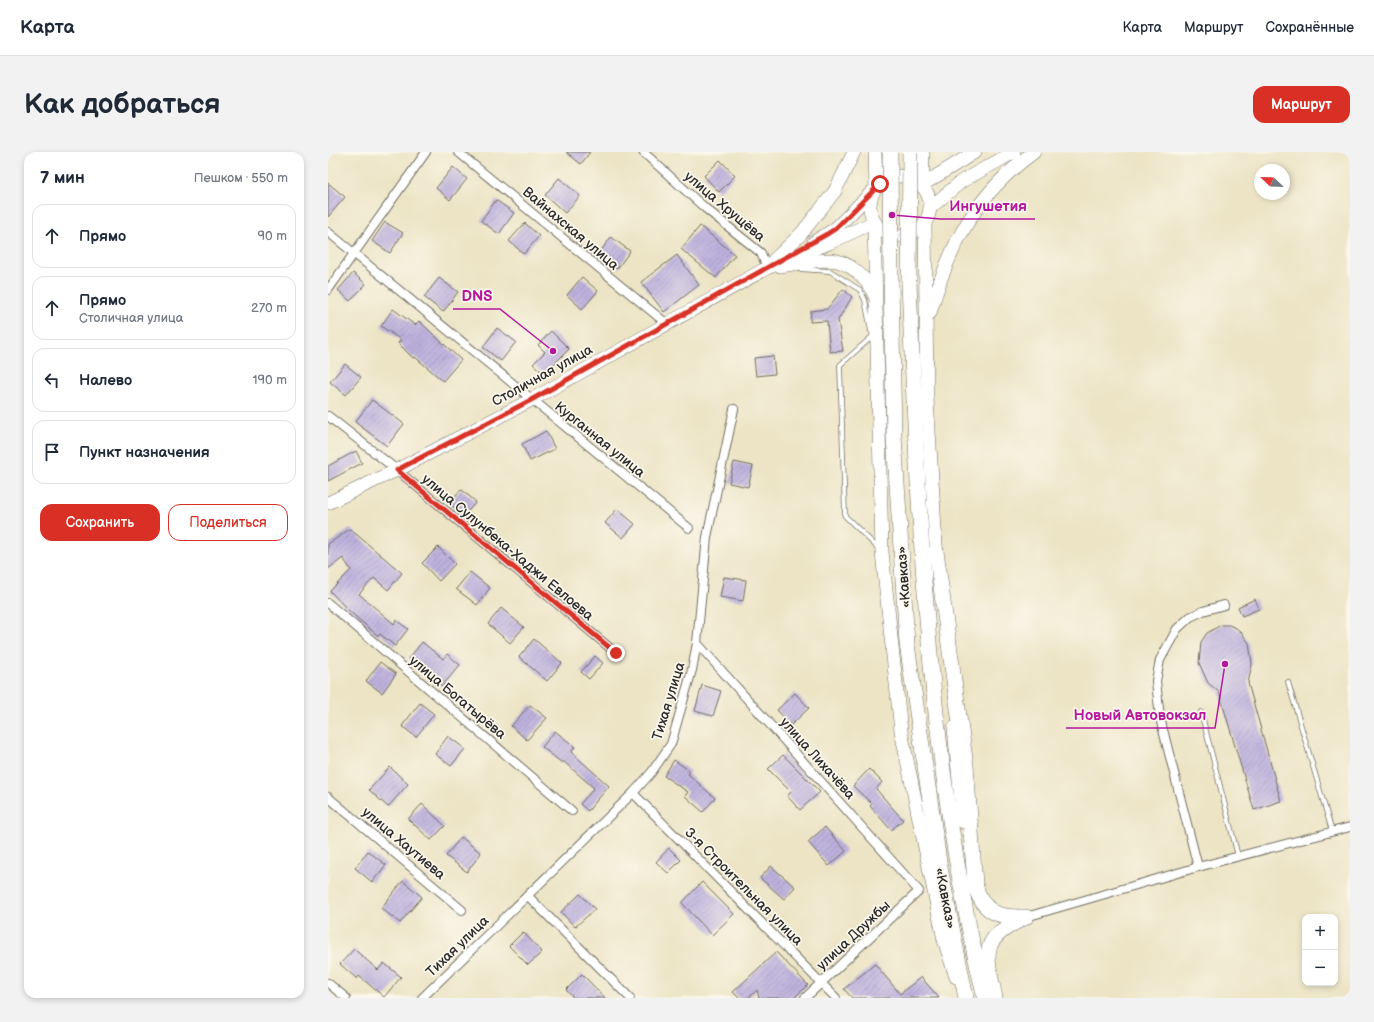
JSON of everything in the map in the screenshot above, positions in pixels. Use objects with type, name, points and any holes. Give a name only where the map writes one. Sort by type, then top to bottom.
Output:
[{"type":"highway","name":"«Кавказ»","points":[[885,152],[891,282],[894,436],[907,644],[940,868],[964,998]]},
{"type":"highway","name":"«Кавказ»","points":[[914,152],[909,282],[918,501],[928,639],[938,736],[970,935],[985,998]]},
{"type":"highway","points":[[936,551],[966,766],[975,884],[978,898],[984,905],[1002,916],[1026,917]]},
{"type":"highway","points":[[995,998],[988,962],[992,941],[998,932],[1026,917]]},
{"type":"main road","points":[[767,268],[801,234],[835,191],[854,152]]},
{"type":"main road","points":[[885,152],[876,188],[870,204],[874,222],[876,300],[874,333],[882,552],[901,732],[944,940],[964,998]]},
{"type":"main road","points":[[914,152],[922,185],[929,195],[931,207],[925,224],[927,399],[936,551],[964,830],[970,935]]},
{"type":"main road","points":[[922,185],[975,152]]},
{"type":"main road","points":[[931,207],[962,181],[1014,152]]},
{"type":"main road","points":[[926,328],[946,263],[964,226],[987,193],[1018,164],[1034,152]]},
{"type":"main road","points":[[767,268],[835,229],[884,180],[895,176],[907,176],[922,185]]},
{"type":"main road","points":[[785,259],[829,243],[874,222]]},
{"type":"main road","points":[[874,222],[887,234],[899,236],[916,232],[925,224]]},
{"type":"main road","points":[[767,268],[832,260],[846,265],[861,275],[871,286],[876,300]]},
{"type":"main road","name":"Столичная улица","points":[[328,503],[397,470],[531,400],[767,268]]},
{"type":"street","points":[[328,290],[426,152]]},
{"type":"street","name":"Вайнахская улица","points":[[458,152],[667,324]]},
{"type":"street","name":"улица Хрущёва","points":[[642,152],[705,208],[761,253],[767,268]]},
{"type":"street","name":"Курганная улица","points":[[328,232],[688,528]]},
{"type":"street","name":"Тихая улица","points":[[422,998],[633,793],[651,772],[671,744],[692,670],[697,643],[707,538],[734,410]]},
{"type":"street","name":"улица Сулунбека-Хаджи Евлоева","points":[[328,416],[397,470],[616,653]]},
{"type":"street","name":"улица Богатырёва","points":[[328,603],[572,811]]},
{"type":"street","points":[[1198,867],[1160,718],[1156,681],[1160,660],[1176,629],[1190,617],[1203,611],[1224,605]]},
{"type":"street","name":"улица Лихачёва","points":[[697,643],[919,891]]},
{"type":"street","name":"3-я Строительная улица","points":[[633,793],[836,998]]},
{"type":"street","name":"улица Хаутиева","points":[[328,797],[462,910]]},
{"type":"street","points":[[1026,917],[1198,867],[1350,827]]},
{"type":"street","name":"улица Дружбы","points":[[805,998],[919,891]]},
{"type":"street","points":[[528,896],[630,998]]},
{"type":"street","points":[[328,983],[346,998]]},
{"type":"lane","points":[[767,268],[830,270],[840,275],[860,290],[865,300],[874,333],[840,364],[846,516],[882,552]]},
{"type":"lane","points":[[1288,682],[1332,831]]},
{"type":"lane","points":[[1201,712],[1238,856]]},
{"type":"building","points":[[566,152],[590,152],[581,164]]},
{"type":"building","points":[[720,160],[735,176],[719,192],[704,176]]},
{"type":"building","points":[[453,167],[467,179],[450,200],[436,188]]},
{"type":"building","points":[[559,178],[580,196],[565,213],[545,195]]},
{"type":"building","points":[[328,183],[345,197],[328,217]]},
{"type":"building","points":[[496,200],[514,213],[499,234],[481,221]]},
{"type":"building","points":[[385,222],[403,233],[390,253],[372,241]]},
{"type":"building","points":[[525,223],[539,236],[524,254],[509,241]]},
{"type":"building","points":[[700,226],[735,255],[716,278],[681,249]]},
{"type":"building","points":[[611,237],[630,251],[617,269],[598,255]]},
{"type":"building","points":[[677,255],[699,285],[664,312],[641,282]]},
{"type":"building","points":[[353,273],[366,284],[350,301],[338,290]]},
{"type":"building","points":[[582,277],[598,291],[582,309],[567,295]]},
{"type":"building","points":[[439,278],[458,292],[443,312],[424,297]]},
{"type":"building","points":[[843,289],[852,297],[838,320],[843,351],[830,352],[827,321],[810,322],[811,311],[827,309]]},
{"type":"building","points":[[393,309],[415,325],[419,321],[461,360],[443,381],[415,357],[413,358],[398,343],[401,340],[381,326]]},
{"type":"building","points":[[497,328],[516,342],[501,361],[483,347]]},
{"type":"building","points":[[551,331],[569,349],[544,374],[533,364],[545,352],[538,345]]},
{"type":"building","points":[[773,356],[775,374],[756,376],[754,358]]},
{"type":"building","points":[[345,364],[361,377],[346,395],[330,382]]},
{"type":"building","points":[[372,400],[404,424],[387,446],[355,422]]},
{"type":"building","points":[[546,431],[555,449],[530,461],[522,444]]},
{"type":"building","points":[[356,451],[362,463],[328,481],[328,466]]},
{"type":"building","points":[[734,462],[753,466],[748,487],[729,483]]},
{"type":"building","points":[[461,489],[476,502],[464,516],[449,503]]},
{"type":"building","points":[[617,509],[635,524],[623,538],[605,523]]},
{"type":"building","points":[[350,529],[402,573],[388,590],[374,578],[359,594],[394,624],[396,620],[408,629],[395,646],[380,634],[378,636],[348,610],[330,591],[351,570],[343,558],[328,569],[328,544]]},
{"type":"building","points":[[438,547],[455,564],[439,581],[422,563]]},
{"type":"building","points":[[470,572],[490,588],[477,605],[456,589]]},
{"type":"building","points":[[724,577],[746,580],[743,601],[720,597]]},
{"type":"building","points":[[1255,599],[1259,609],[1242,616],[1238,607]]},
{"type":"building","points":[[501,608],[524,627],[510,643],[488,624]]},
{"type":"building","points":[[1221,625],[1229,625],[1236,628],[1249,643],[1252,664],[1248,683],[1281,801],[1254,810],[1219,692],[1208,683],[1199,663],[1201,642],[1207,633]]},
{"type":"building","points":[[534,639],[562,663],[547,681],[519,657]]},
{"type":"building","points":[[422,642],[443,659],[447,654],[460,665],[442,686],[409,658]]},
{"type":"building","points":[[595,656],[603,663],[589,679],[581,672]]},
{"type":"building","points":[[380,662],[396,674],[382,693],[366,681]]},
{"type":"building","points":[[702,685],[721,691],[713,716],[695,711]]},
{"type":"building","points":[[795,693],[809,708],[791,725],[777,710]]},
{"type":"building","points":[[420,703],[434,714],[416,737],[402,726]]},
{"type":"building","points":[[530,705],[547,718],[527,740],[511,726]]},
{"type":"building","points":[[555,731],[575,747],[571,752],[609,786],[588,811],[580,804],[594,788],[563,761],[562,763],[542,747]]},
{"type":"building","points":[[448,736],[465,749],[451,766],[435,754]]},
{"type":"building","points":[[783,755],[820,792],[800,810],[787,796],[791,792],[768,769]]},
{"type":"building","points":[[674,760],[690,771],[688,774],[715,798],[703,812],[685,796],[688,792],[664,776]]},
{"type":"building","points":[[390,767],[408,784],[388,807],[369,790]]},
{"type":"building","points":[[869,769],[882,782],[876,789],[903,820],[891,830],[870,806],[872,804],[853,786]]},
{"type":"building","points":[[422,804],[445,826],[431,840],[408,819]]},
{"type":"building","points":[[825,827],[846,851],[829,866],[808,842]]},
{"type":"building","points":[[461,837],[481,853],[467,872],[446,856]]},
{"type":"building","points":[[669,848],[681,860],[668,873],[656,862]]},
{"type":"building","points":[[368,851],[386,865],[372,882],[355,868]]},
{"type":"building","points":[[771,866],[795,887],[784,899],[760,878]]},
{"type":"building","points":[[403,881],[422,897],[400,923],[381,908]]},
{"type":"building","points":[[702,882],[734,914],[712,935],[682,903]]},
{"type":"building","points":[[580,894],[595,909],[575,927],[561,912]]},
{"type":"building","points":[[523,932],[542,952],[528,965],[509,946]]},
{"type":"building","points":[[354,949],[378,970],[384,963],[401,977],[384,997],[359,976],[357,979],[340,964]]},
{"type":"building","points":[[776,952],[808,985],[794,998],[759,998],[757,990],[748,998],[739,998],[733,992]]},
{"type":"building","points":[[875,964],[900,994],[921,977],[939,998],[852,998],[844,989]]},
{"type":"building","points":[[582,974],[605,998],[574,998],[566,990]]},
{"type":"place","name":"Ингушетия","points":[[892,215]]},
{"type":"place","name":"DNS","points":[[553,351]]},
{"type":"place","name":"Новый Автовокзал","points":[[1225,664]]},
{"type":"route","points":[[616,653],[397,470],[531,400],[785,259],[835,229],[880,184]]}]
